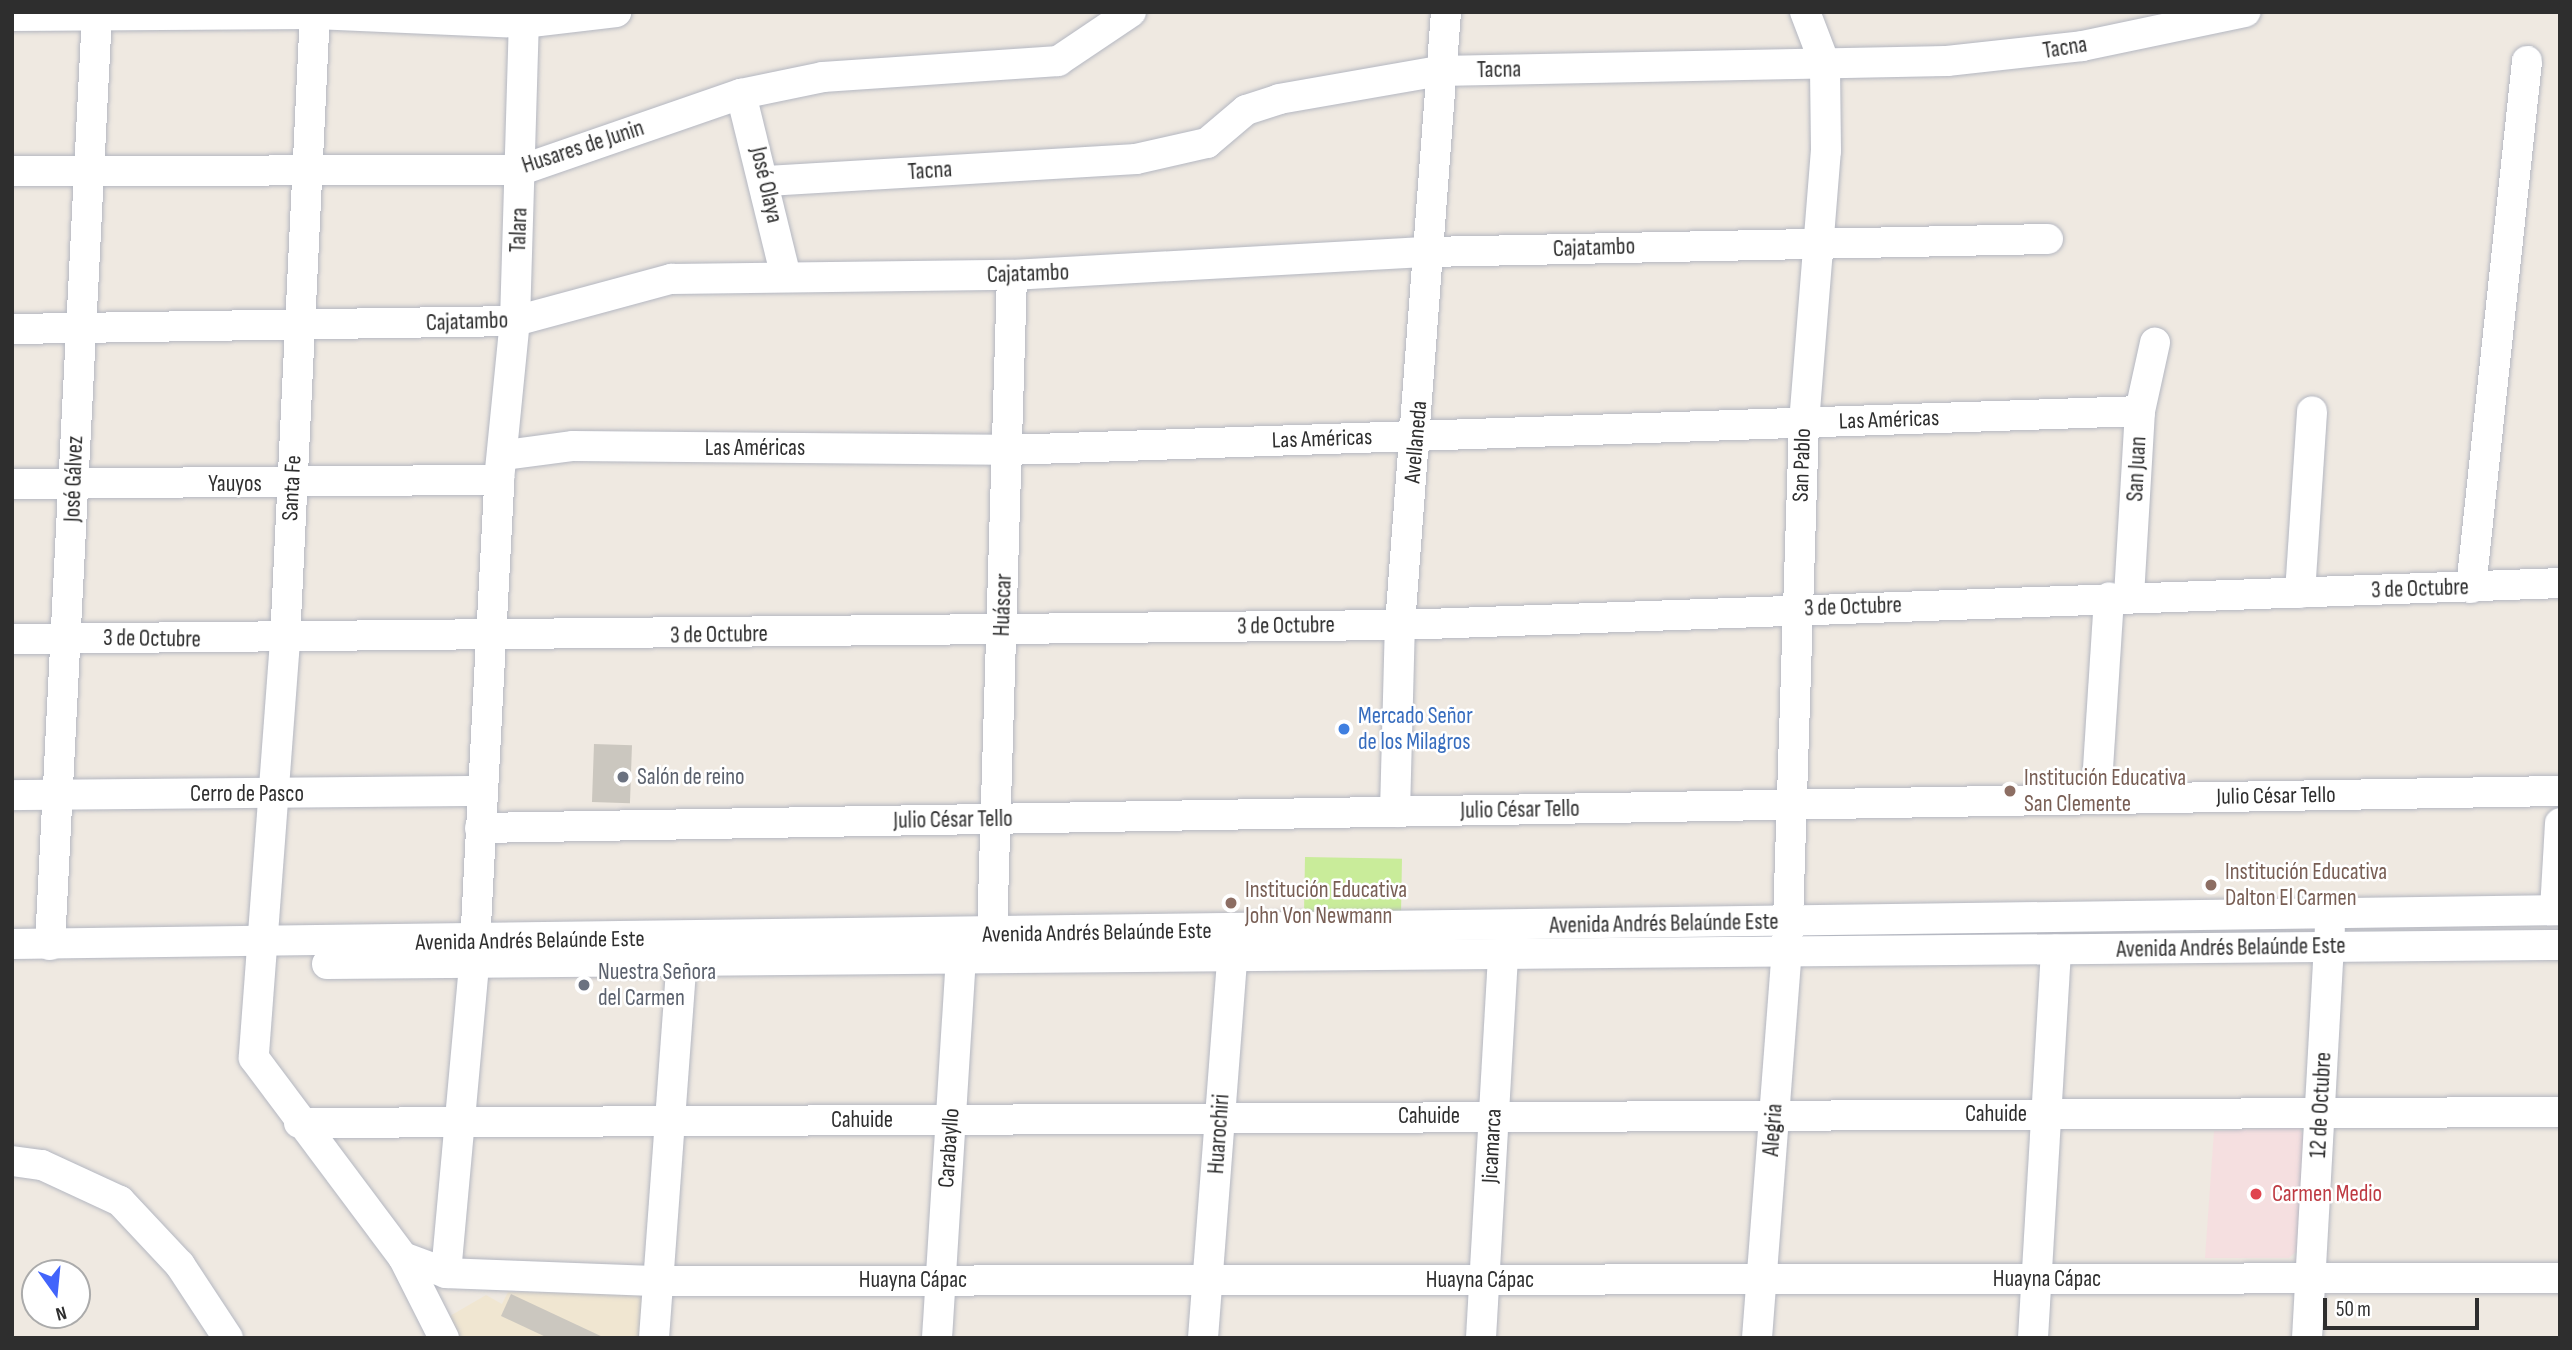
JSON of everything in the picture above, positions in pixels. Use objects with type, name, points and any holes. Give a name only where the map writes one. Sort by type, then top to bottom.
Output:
[{"type":"street","points":[[12,16],[315,13],[523,18],[616,12]]},
{"type":"street","name":"Husares de Junin","points":[[12,171],[521,170],[741,94],[822,77],[1058,61],[1131,12]]},
{"type":"street","name":"Avellaneda","points":[[1395,812],[1400,625],[1417,436],[1439,71],[1446,12]]},
{"type":"street","name":"San Pablo","points":[[1788,922],[1804,423],[1815,242],[1826,151],[1825,64],[1805,12]]},
{"type":"street","name":"Tacna","points":[[767,181],[1136,159],[1207,143],[1246,110],[1279,99],[1439,71],[1825,64],[2032,53],[2245,12]]},
{"type":"street","name":"Santa Fe","points":[[315,13],[305,171],[301,326],[285,641],[259,954],[254,1058],[299,1123],[403,1257],[444,1338]]},
{"type":"street","name":"José Gálvez","points":[[50,944],[69,638],[73,485],[97,14]]},
{"type":"street","name":"Talara","points":[[446,1273],[462,1122],[475,953],[481,791],[495,638],[502,468],[515,321],[523,18]]},
{"type":"street","points":[[2470,588],[2527,61]]},
{"type":"street","name":"José Olaya","points":[[741,94],[767,181],[786,277]]},
{"type":"street","name":"Cajatambo","points":[[12,328],[82,330],[515,321],[671,279],[1013,275],[1428,252],[2049,239]]},
{"type":"street","name":"Huáscar","points":[[992,934],[1013,275]]},
{"type":"street","name":"San Juan","points":[[2096,799],[2140,411],[2155,343]]},
{"type":"street","name":"Las Américas","points":[[502,468],[573,446],[1007,450],[2140,411]]},
{"type":"street","points":[[2300,593],[2312,411]]},
{"type":"street","name":"Yauyos","points":[[12,484],[292,483],[502,468]]},
{"type":"street","name":"3 de Octubre","points":[[12,639],[285,641],[1400,625],[2119,596],[2470,588],[2560,583]]},
{"type":"street","name":"Cerro de Pasco","points":[[12,795],[481,791]]},
{"type":"street","name":"Julio César Tello","points":[[480,828],[2560,791]]},
{"type":"street","points":[[2557,910],[2560,823]]},
{"type":"street","name":"Avenida Andrés Belaúnde Este","points":[[12,963],[259,954],[682,951],[961,959],[1234,944],[1788,922],[2557,910]]},
{"type":"street","name":"12 de Octubre","points":[[2307,1338],[2330,914]]},
{"type":"street","name":"Alegria","points":[[1757,1338],[1788,922]]},
{"type":"street","name":"Avenida Andrés Belaúnde Este","points":[[682,951],[992,934],[1503,955],[2560,945]]},
{"type":"street","name":"Avenida Andrés Belaúnde Este","points":[[12,944],[259,954]]},
{"type":"street","name":"Huarochiri","points":[[1203,1338],[1234,944]]},
{"type":"street","points":[[2033,1338],[2056,950]]},
{"type":"street","points":[[654,1338],[682,951]]},
{"type":"street","name":"Jicamarca","points":[[1482,1338],[1503,955]]},
{"type":"street","name":"Carabayllo","points":[[937,1338],[961,959]]},
{"type":"street","name":"Cahuide","points":[[299,1123],[2560,1112]]},
{"type":"street","points":[[12,1161],[42,1165],[120,1201],[180,1265],[228,1338]]},
{"type":"street","name":"Huayna Cápac","points":[[403,1257],[446,1273],[658,1281],[2560,1278]]},
{"type":"shaded area","name":"Carmen Medio","points":[[2298,1127],[2306,1138],[2298,1250],[2289,1258],[2205,1258],[2214,1131]]},
{"type":"shaded area","points":[[508,1292],[639,1294],[646,1303],[645,1338],[458,1338],[450,1316],[486,1295],[502,1304]]},
{"type":"green space","points":[[1305,857],[1402,859],[1401,916],[1304,914]]},
{"type":"building","points":[[594,744],[632,745],[630,803],[592,802]]},
{"type":"building","points":[[511,1294],[605,1338],[548,1338],[501,1316]]},
{"type":"place","name":"Mercado Señor de los Milagros","points":[[1344,729]]},
{"type":"place","name":"Salón de reino","points":[[623,777]]},
{"type":"place","name":"Institución Educativa San Clemente","points":[[2010,791]]},
{"type":"place","name":"Institución Educativa Dalton El Carmen","points":[[2211,885]]},
{"type":"place","name":"Institución Educativa John Von Newmann","points":[[1231,903]]},
{"type":"place","name":"Nuestra Señora del Carmen","points":[[584,985]]},
{"type":"place","name":"Carmen Medio","points":[[2256,1194]]}]
